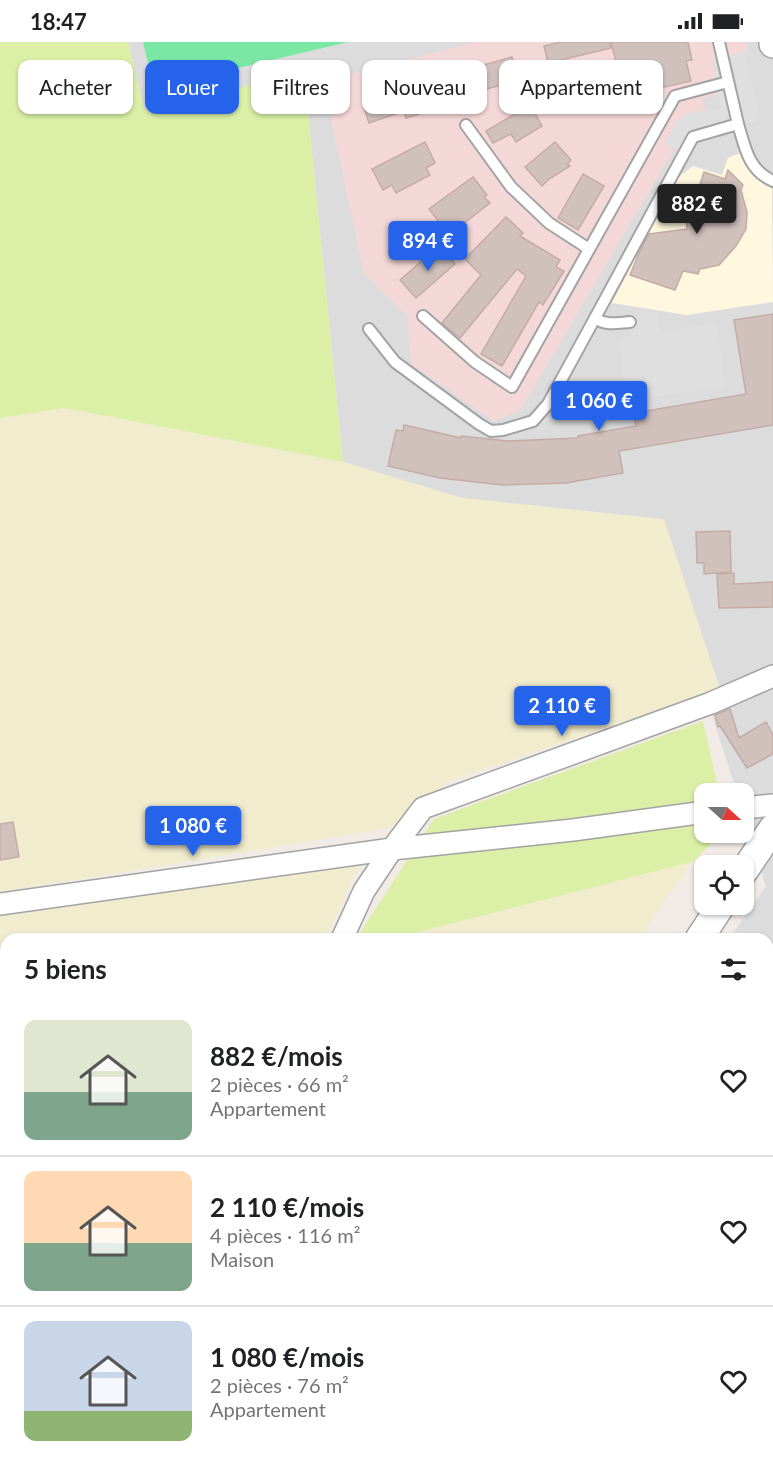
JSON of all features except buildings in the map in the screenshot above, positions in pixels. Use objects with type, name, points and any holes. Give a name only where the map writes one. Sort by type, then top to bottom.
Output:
[{"type":"street","points":[[345,933],[364,891],[423,808],[711,703],[773,676]]},
{"type":"street","points":[[754,807],[773,805]]},
{"type":"street","points":[[0,904],[392,849],[573,830],[694,814]]},
{"type":"street","points":[[754,856],[773,828]]},
{"type":"street","points":[[703,933],[715,915]]},
{"type":"lane","points":[[719,42],[745,148],[754,168],[773,181]]},
{"type":"lane","points":[[423,316],[475,362],[512,387],[675,96],[728,82]]},
{"type":"lane","points":[[369,329],[395,362],[479,424],[491,430],[503,430],[533,421],[548,404],[693,137],[738,124]]},
{"type":"lane","points":[[466,125],[511,187],[549,223],[589,249]]},
{"type":"lane","points":[[595,318],[608,324],[630,322]]},
{"type":"shaded area","points":[[128,42],[773,42],[773,933],[733,933],[746,915],[754,915],[754,903],[766,886],[752,843],[754,783],[734,783],[710,709],[664,520],[462,498],[343,462],[308,114],[350,114],[350,60],[251,60],[251,85],[239,88],[239,60],[145,60],[145,110]]},
{"type":"shaded area","points":[[476,42],[746,42],[748,53],[713,60],[719,94],[702,98],[705,111],[688,113],[665,143],[674,149],[520,411],[494,421],[411,364],[407,316],[364,274],[330,114],[350,114],[350,74],[362,71],[362,114],[487,114],[487,60],[405,60]]},
{"type":"shaded area","points":[[745,52],[760,120],[745,124],[746,129],[695,145],[687,156],[665,143],[677,121],[688,113],[721,109],[713,60]]},
{"type":"shaded area","points":[[740,153],[753,174],[772,187],[773,302],[687,315],[612,303],[633,262],[633,255],[676,179],[693,166],[722,175],[728,158]]},
{"type":"shaded area","points":[[656,312],[660,333],[716,323],[725,386],[627,401],[619,340],[632,337],[629,316]]},
{"type":"shaded area","points":[[65,408],[343,462],[462,498],[664,519],[720,689],[447,782],[391,828],[0,892],[0,418]]},
{"type":"shaded area","points":[[361,860],[329,933],[0,933],[0,908]]},
{"type":"shaded area","points":[[692,862],[643,933],[414,933]]},
{"type":"green space","points":[[0,42],[128,42],[132,60],[18,60],[18,114],[133,114],[133,63],[145,114],[239,114],[239,88],[251,85],[251,114],[308,114],[343,462],[65,408],[0,418]]},
{"type":"green space","points":[[143,42],[348,42],[272,60],[251,60],[251,65],[239,68],[239,60],[147,60]]},
{"type":"green space","points":[[703,721],[717,783],[694,783],[694,843],[712,843],[699,855],[694,855],[692,862],[414,933],[360,933],[434,819]]}]
